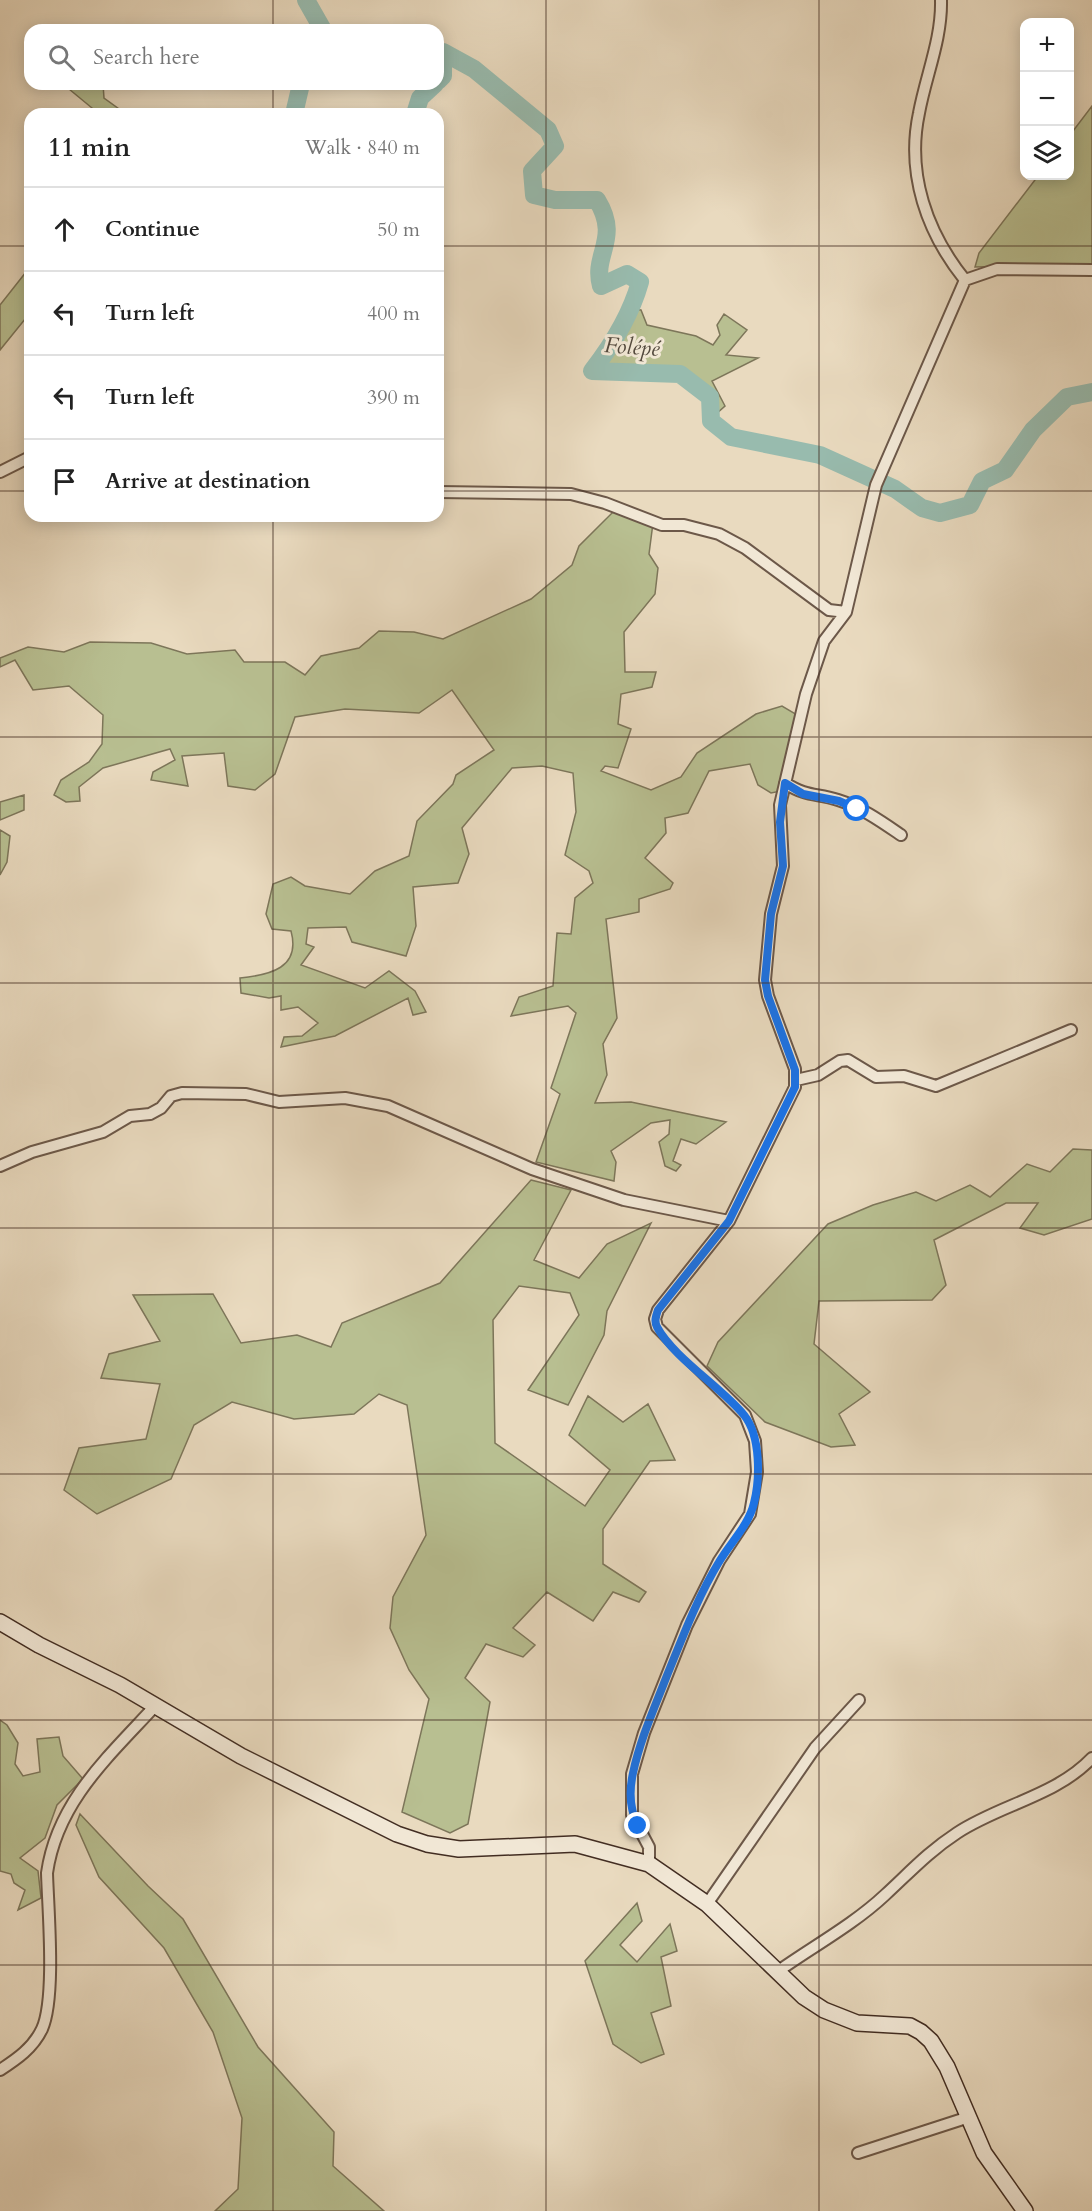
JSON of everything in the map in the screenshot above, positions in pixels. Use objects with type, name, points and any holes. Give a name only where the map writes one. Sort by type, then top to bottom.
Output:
[{"type":"street","points":[[941,0],[940,26],[918,115],[916,166],[924,209],[933,233],[944,255],[964,280]]},
{"type":"street","points":[[649,1864],[649,1847],[631,1806],[635,1764],[644,1733],[687,1625],[719,1561],[750,1514],[757,1472],[755,1441],[745,1415],[671,1343],[657,1327],[655,1319],[658,1310],[729,1221],[789,1103],[796,1080],[765,980],[771,914],[783,866],[780,822],[785,783],[806,694],[824,641],[846,612],[878,480],[964,280],[997,269],[1092,270]]},
{"type":"street","points":[[0,472],[24,460]]},
{"type":"street","points":[[444,492],[571,494],[605,503],[662,525],[684,525],[719,534],[745,548],[829,610],[846,612]]},
{"type":"street","points":[[785,783],[803,794],[839,801],[857,809],[901,835]]},
{"type":"street","points":[[796,1080],[818,1076],[840,1061],[848,1060],[876,1077],[904,1076],[936,1086],[1071,1030]]},
{"type":"street","points":[[0,1166],[32,1152],[102,1132],[130,1116],[150,1114],[161,1108],[171,1096],[182,1093],[246,1094],[279,1102],[345,1098],[388,1106],[532,1169],[624,1200],[729,1221]]},
{"type":"street","points":[[0,1622],[155,1706],[241,1756],[369,1821],[420,1842],[459,1849],[575,1844],[649,1864],[707,1904],[804,1997],[840,2018],[857,2023],[896,2024],[916,2028],[931,2042],[947,2067],[966,2118],[996,2173],[1025,2211]]},
{"type":"street","points":[[707,1904],[815,1748],[859,1700]]},
{"type":"street","points":[[0,2070],[22,2055],[42,2029],[48,1990],[48,1873],[50,1857],[66,1811],[91,1777],[155,1706]]},
{"type":"street","points":[[777,1972],[885,1896],[928,1852],[960,1831],[1045,1790],[1082,1769],[1092,1758]]},
{"type":"street","points":[[858,2153],[966,2118]]},
{"type":"green space","points":[[70,90],[103,90],[104,98],[118,108],[92,108]]},
{"type":"green space","points":[[1092,106],[1092,264],[975,267],[979,253],[1035,180],[1074,180],[1074,130]]},
{"type":"green space","points":[[24,275],[24,320],[0,350],[0,305]]},
{"type":"green space","points":[[629,309],[641,310],[647,325],[696,336],[713,345],[720,335],[717,325],[724,314],[747,330],[726,355],[758,358],[712,381],[725,406],[716,414],[703,387],[684,368],[627,367],[607,374],[601,368],[602,356],[619,336]]},
{"type":"green space","points":[[616,509],[653,523],[649,554],[658,568],[655,594],[624,632],[625,672],[656,672],[652,687],[621,694],[618,724],[631,729],[618,768],[605,766],[601,771],[651,790],[681,777],[697,753],[756,714],[782,706],[799,716],[791,743],[791,789],[771,793],[758,785],[750,764],[709,771],[688,813],[665,818],[666,833],[645,858],[673,883],[670,889],[639,899],[639,912],[606,919],[617,1018],[603,1044],[607,1075],[595,1103],[631,1102],[726,1122],[696,1144],[681,1139],[673,1161],[681,1165],[676,1171],[665,1166],[659,1142],[669,1134],[670,1120],[651,1123],[611,1151],[616,1162],[614,1181],[536,1162],[560,1094],[551,1088],[576,1013],[568,1006],[511,1016],[519,997],[553,986],[557,933],[571,934],[575,898],[593,883],[589,871],[565,855],[576,812],[573,773],[542,766],[512,768],[462,828],[469,854],[458,883],[413,887],[416,926],[406,956],[352,942],[346,927],[308,928],[306,944],[314,947],[301,965],[365,988],[389,971],[415,991],[426,1012],[413,1015],[408,998],[335,1036],[281,1047],[284,1037],[302,1036],[318,1023],[298,1007],[281,1010],[281,996],[269,998],[241,993],[240,978],[272,972],[287,961],[291,954],[293,944],[291,931],[272,929],[266,914],[273,884],[291,877],[305,886],[350,894],[375,871],[409,856],[417,821],[453,784],[456,775],[494,750],[452,690],[419,713],[345,709],[295,717],[275,774],[255,790],[228,786],[224,753],[182,756],[188,786],[151,780],[153,772],[175,760],[170,749],[103,768],[79,787],[80,801],[66,802],[54,795],[61,780],[89,762],[102,744],[103,715],[69,686],[33,690],[15,660],[0,667],[0,658],[28,647],[64,652],[90,642],[151,643],[187,654],[235,650],[244,662],[285,662],[305,675],[321,656],[359,648],[379,631],[414,632],[443,639],[531,599],[572,565],[579,546]]},
{"type":"green space","points":[[24,795],[24,810],[0,820],[0,802]]},
{"type":"green space","points":[[0,830],[10,836],[7,862],[0,875]]},
{"type":"green space","points":[[1073,1149],[1092,1150],[1092,1219],[1044,1235],[1020,1228],[1038,1203],[1006,1203],[934,1240],[946,1285],[932,1300],[819,1301],[814,1344],[870,1392],[839,1414],[855,1445],[831,1447],[765,1422],[707,1366],[718,1342],[828,1224],[873,1205],[916,1192],[936,1201],[970,1185],[990,1197],[1027,1164],[1050,1172]]},
{"type":"green space","points":[[531,1180],[571,1190],[534,1260],[579,1278],[607,1244],[651,1223],[607,1311],[604,1335],[568,1405],[528,1390],[579,1315],[570,1293],[519,1286],[493,1320],[495,1443],[585,1506],[610,1470],[569,1435],[588,1396],[623,1422],[648,1404],[675,1460],[650,1461],[603,1529],[603,1564],[646,1592],[639,1602],[613,1592],[593,1621],[547,1592],[513,1628],[535,1645],[523,1657],[486,1644],[465,1678],[490,1702],[468,1824],[450,1833],[402,1812],[429,1699],[409,1670],[390,1628],[393,1597],[426,1535],[407,1405],[379,1394],[354,1414],[294,1419],[232,1402],[194,1425],[171,1479],[97,1514],[64,1490],[79,1448],[146,1439],[160,1384],[101,1378],[109,1354],[160,1341],[133,1295],[213,1294],[241,1343],[297,1335],[331,1347],[342,1323],[440,1283]]},
{"type":"green space","points":[[0,1720],[7,1725],[18,1743],[15,1764],[23,1776],[40,1772],[37,1739],[59,1737],[63,1756],[83,1779],[57,1805],[45,1838],[20,1858],[38,1871],[41,1898],[18,1910],[25,1890],[14,1883],[11,1874],[0,1871]]},
{"type":"green space","points":[[80,1814],[148,1886],[183,1919],[258,2047],[334,2132],[333,2166],[384,2211],[215,2211],[238,2189],[242,2118],[213,2032],[164,1948],[99,1877],[76,1825]]},
{"type":"green space","points":[[637,1903],[642,1921],[620,1945],[637,1962],[670,1924],[677,1951],[661,1957],[671,2006],[651,2013],[664,2054],[641,2063],[613,2044],[585,1961]]},
{"type":"waterway","name":"Folépé","points":[[306,0],[320,24]]},
{"type":"waterway","name":"Folépé","points":[[444,53],[474,69],[548,130],[555,146],[532,171],[534,195],[555,200],[597,200],[604,214],[606,225],[599,275],[601,286],[627,274],[640,282],[632,306],[592,371],[680,374],[710,397],[711,421],[731,437],[820,455],[895,489],[922,508],[940,513],[970,505],[982,481],[1005,470],[1033,430],[1067,397],[1092,392]]},
{"type":"waterway","name":"Folépé","points":[[295,108],[300,90]]},
{"type":"waterway","name":"Folépé","points":[[417,108],[420,98],[429,90]]},
{"type":"route","points":[[638,1826],[632,1815],[632,1774],[644,1733],[687,1625],[719,1561],[750,1514],[754,1503],[757,1472],[755,1441],[745,1415],[671,1343],[657,1327],[655,1319],[658,1310],[729,1221],[795,1087],[795,1070],[768,996],[765,980],[766,948],[771,914],[782,876],[780,805],[785,783],[803,794],[839,801],[857,809]]}]
